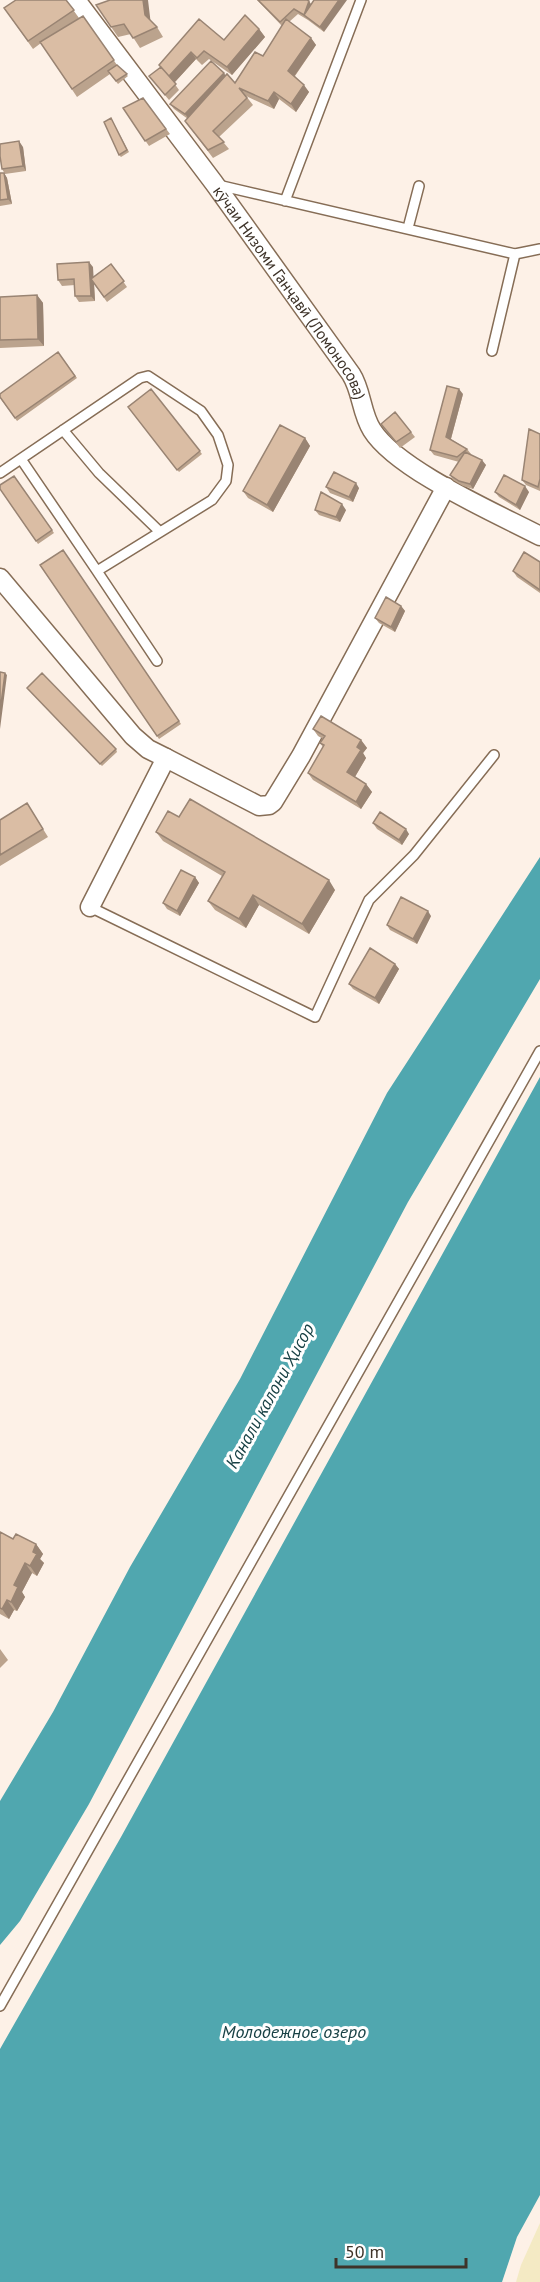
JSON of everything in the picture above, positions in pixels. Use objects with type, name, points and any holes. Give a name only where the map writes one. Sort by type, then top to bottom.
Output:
[{"type":"street","name":"кӯчаи Низоми Ганҷавӣ (Ломоносова)","points":[[76,0],[214,183],[351,374],[357,384],[368,423],[385,447],[446,487],[540,536]]},
{"type":"street","points":[[0,578],[133,736],[148,749],[259,806],[273,802],[301,756],[446,487]]},
{"type":"street","points":[[90,907],[166,758]]},
{"type":"lane","points":[[285,201],[361,0]]},
{"type":"lane","points":[[214,183],[515,254],[540,249]]},
{"type":"lane","points":[[408,228],[419,186]]},
{"type":"lane","points":[[492,351],[515,254]]},
{"type":"lane","points":[[0,473],[140,378],[148,376],[201,411],[218,435],[228,465],[226,481],[212,500],[97,571]]},
{"type":"lane","points":[[63,430],[99,473],[159,531]]},
{"type":"lane","points":[[21,459],[157,661]]},
{"type":"lane","points":[[90,907],[315,1017],[369,900],[420,847],[494,755]]},
{"type":"lane","points":[[0,2006],[540,1051]]},
{"type":"sand","points":[[540,2223],[540,2282],[516,2282],[521,2265]]},
{"type":"water","name":"Канали калони Ҳисор","points":[[540,857],[540,979],[408,1202],[89,1804],[20,1921],[0,1945],[0,1801],[53,1712],[130,1567],[240,1379],[387,1093]]},
{"type":"water","name":"Молодежное озеро","points":[[540,1077],[540,2195],[517,2237],[502,2282],[0,2282],[0,2049],[121,1837]]},
{"type":"building","points":[[16,0],[66,0],[74,10],[28,41],[4,8]]},
{"type":"building","points":[[110,0],[143,0],[145,15],[157,27],[133,38],[124,24],[111,27],[96,5]]},
{"type":"building","points":[[258,0],[309,1],[304,15],[294,9],[280,22]]},
{"type":"building","points":[[314,0],[339,0],[320,27],[304,15]]},
{"type":"building","points":[[245,15],[259,29],[227,67],[204,51],[197,58],[191,52],[169,76],[159,65],[199,19],[224,40]]},
{"type":"building","points":[[83,16],[114,60],[72,89],[40,42]]},
{"type":"building","points":[[286,19],[311,38],[288,71],[304,85],[291,104],[274,92],[268,101],[239,88],[247,98],[213,131],[224,142],[208,150],[185,121],[227,74],[235,83],[255,52],[263,56]]},
{"type":"building","points":[[211,61],[224,73],[185,114],[170,104]]},
{"type":"building","points":[[117,65],[127,74],[116,81],[108,71]]},
{"type":"building","points":[[161,67],[176,84],[165,95],[149,76]]},
{"type":"building","points":[[143,98],[166,129],[145,141],[123,108]]},
{"type":"building","points":[[111,118],[127,150],[119,155],[104,122]]},
{"type":"building","points":[[19,141],[23,166],[2,169],[0,144]]},
{"type":"building","points":[[0,173],[4,173],[8,199],[0,200]]},
{"type":"building","points":[[89,262],[91,296],[75,296],[74,279],[58,280],[57,264]]},
{"type":"building","points":[[111,264],[124,281],[104,297],[91,279]]},
{"type":"building","points":[[37,295],[38,339],[0,340],[0,297]]},
{"type":"building","points":[[58,352],[75,376],[15,418],[0,394]]},
{"type":"building","points":[[447,386],[459,389],[446,437],[467,449],[457,457],[430,450]]},
{"type":"building","points":[[151,389],[200,451],[177,470],[128,407]]},
{"type":"building","points":[[395,412],[411,432],[396,442],[381,424]]},
{"type":"building","points":[[280,425],[305,438],[267,505],[243,491]]},
{"type":"building","points":[[529,429],[540,434],[538,487],[522,480]]},
{"type":"building","points":[[465,452],[482,460],[470,484],[450,475]]},
{"type":"building","points":[[334,472],[356,483],[349,497],[326,487]]},
{"type":"building","points":[[504,475],[525,486],[516,505],[495,492]]},
{"type":"building","points":[[14,476],[52,530],[36,541],[0,489],[0,485]]},
{"type":"building","points":[[321,492],[342,504],[336,517],[315,510]]},
{"type":"building","points":[[63,550],[179,721],[157,736],[40,565]]},
{"type":"building","points":[[524,552],[540,562],[540,590],[513,571]]},
{"type":"building","points":[[386,597],[401,606],[391,627],[375,618]]},
{"type":"building","points":[[0,672],[5,673],[0,712]]},
{"type":"building","points":[[42,673],[116,749],[100,764],[27,688]]},
{"type":"building","points":[[321,716],[361,740],[357,747],[361,750],[347,772],[366,784],[356,802],[308,773],[324,745],[320,743],[325,736],[313,729]]},
{"type":"building","points":[[190,799],[329,880],[302,924],[253,895],[239,919],[208,901],[225,872],[156,832],[168,811],[179,817]]},
{"type":"building","points":[[27,803],[43,829],[0,855],[0,820]]},
{"type":"building","points":[[380,812],[406,829],[399,840],[373,823]]},
{"type":"building","points":[[181,870],[195,877],[177,911],[163,903]]},
{"type":"building","points":[[401,897],[428,911],[413,939],[387,925]]},
{"type":"building","points":[[370,948],[395,964],[375,998],[349,984]]},
{"type":"building","points":[[0,1532],[13,1539],[16,1534],[36,1544],[33,1552],[37,1554],[30,1566],[25,1563],[14,1585],[18,1587],[11,1602],[7,1600],[2,1609],[0,1608]]}]
